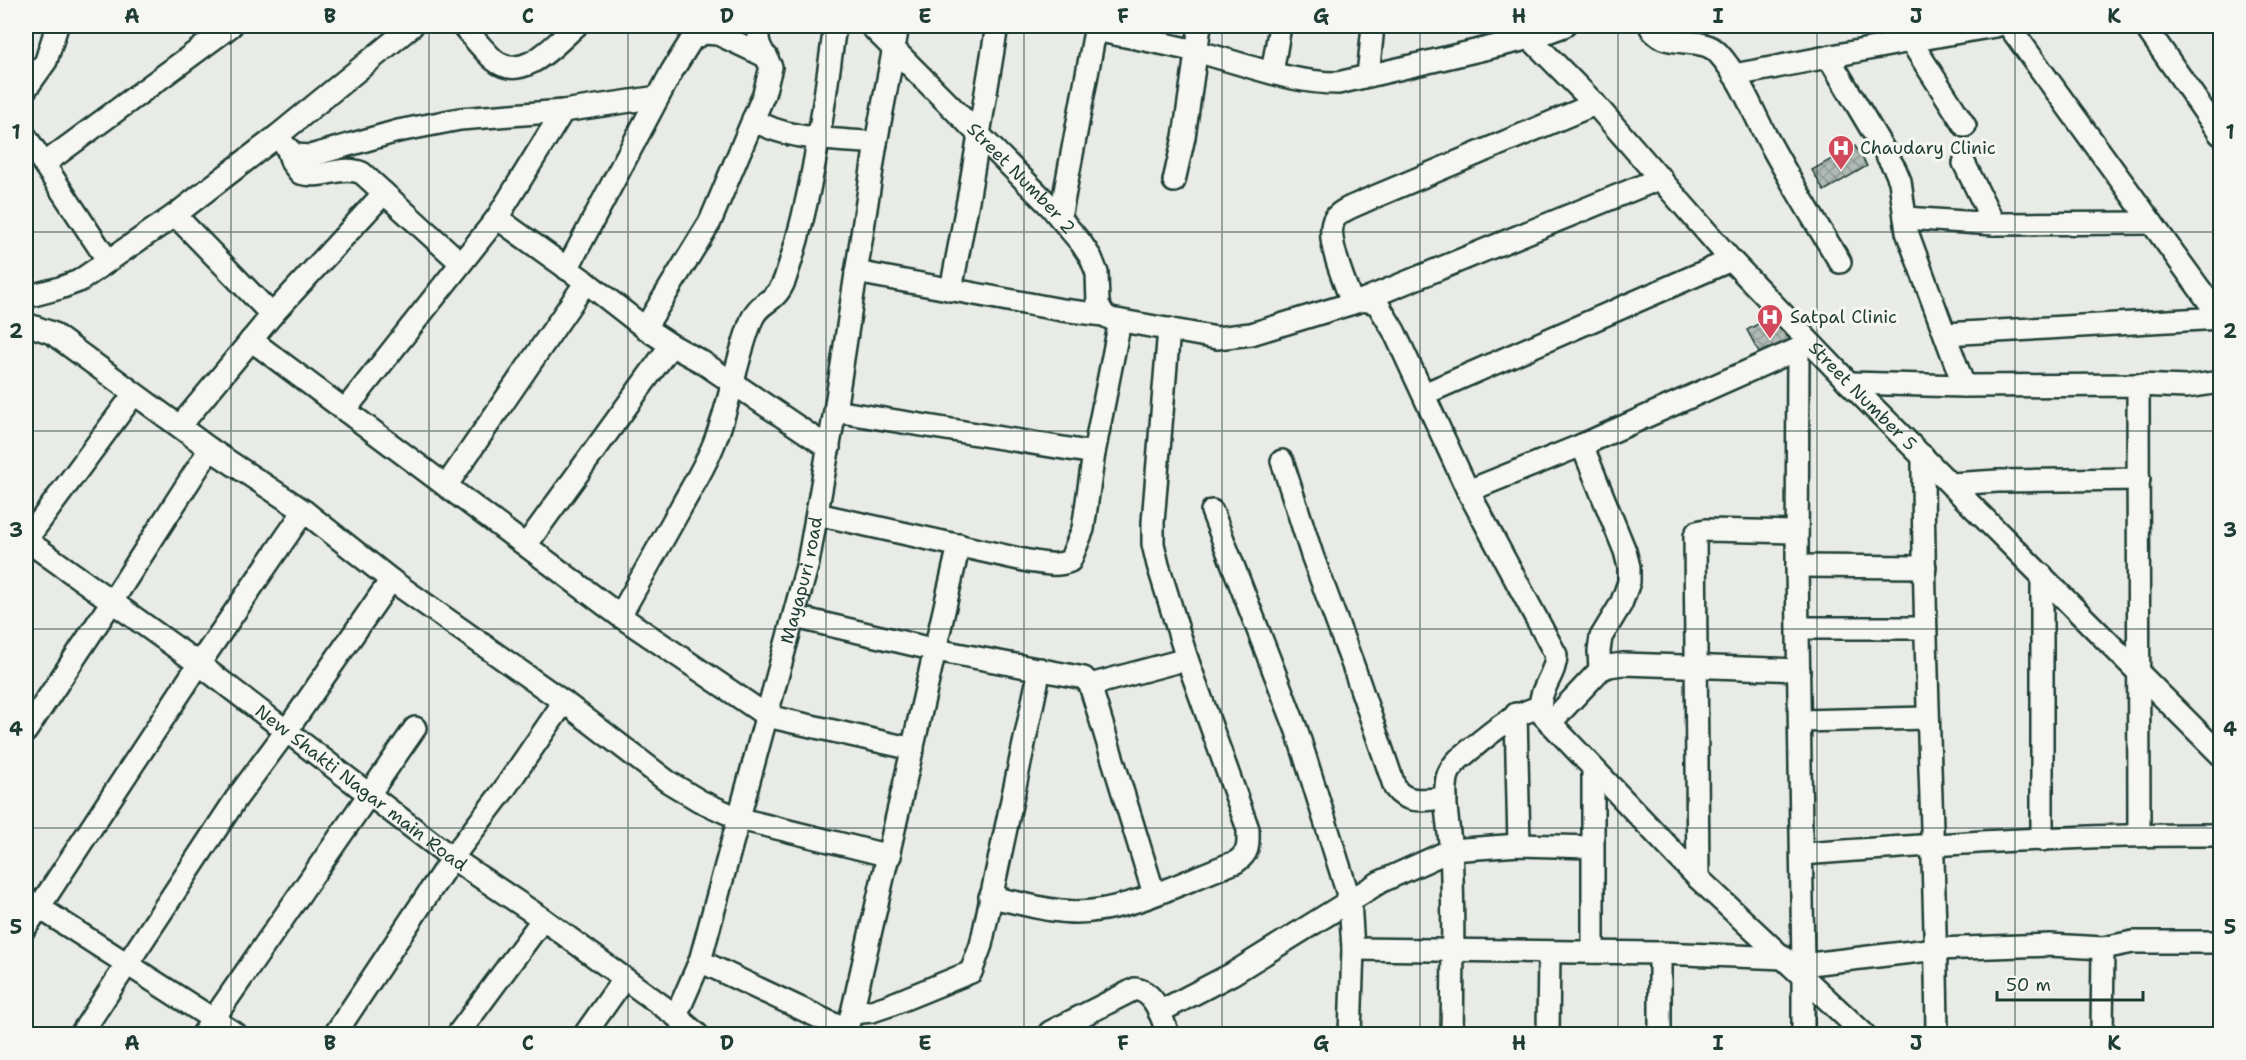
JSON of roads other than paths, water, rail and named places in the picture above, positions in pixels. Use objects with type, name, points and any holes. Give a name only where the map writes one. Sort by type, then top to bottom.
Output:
[{"type":"street","points":[[44,164],[231,26]]},
{"type":"street","points":[[26,297],[79,281],[282,142],[412,26]]},
{"type":"street","points":[[463,26],[495,61],[507,68],[520,68],[538,59],[576,26]]},
{"type":"street","points":[[645,328],[710,222],[769,80],[771,67],[767,57],[759,48],[757,37],[759,26]]},
{"type":"street","points":[[621,616],[715,442],[754,314],[760,306],[776,297],[785,278],[818,137],[835,26]]},
{"type":"street","name":"Street Number 2","points":[[871,26],[1060,218],[1091,258],[1098,278],[1098,304],[1112,318]]},
{"type":"street","name":"Mayapuri road","points":[[676,1016],[700,961],[808,563],[835,411],[876,143],[898,26]]},
{"type":"street","points":[[951,290],[997,26]]},
{"type":"street","points":[[1174,181],[1184,137],[1200,26]]},
{"type":"street","points":[[1272,73],[1280,26]]},
{"type":"street","points":[[1368,76],[1373,26]]},
{"type":"street","points":[[1060,218],[1095,28],[1197,52],[1272,73],[1320,83],[1338,83],[1525,32],[1564,26]]},
{"type":"street","points":[[1650,26],[1653,32],[1662,38],[1711,47],[1717,51],[1734,75],[1794,189],[1840,262]]},
{"type":"street","points":[[1734,75],[1910,40],[1996,26]]},
{"type":"street","points":[[2009,26],[2220,317]]},
{"type":"street","points":[[2145,26],[2218,125]]},
{"type":"street","points":[[26,89],[46,61],[59,28]]},
{"type":"street","name":"Street Number 5","points":[[1525,32],[1595,104],[1661,178],[1804,346],[1849,384],[1923,456],[2220,754]]},
{"type":"street","points":[[567,268],[686,45],[698,35],[718,34],[767,57]]},
{"type":"street","points":[[1910,40],[1965,126]]},
{"type":"street","points":[[1828,58],[1895,169],[1902,188],[1905,218],[1914,254],[1964,386]]},
{"type":"street","points":[[282,142],[295,155],[310,156],[398,131],[440,122],[563,111],[658,97]]},
{"type":"street","points":[[1358,302],[1333,245],[1332,225],[1336,217],[1344,210],[1595,104]]},
{"type":"street","points":[[345,410],[497,218],[563,111]]},
{"type":"street","points":[[753,119],[777,131],[876,143]]},
{"type":"street","points":[[26,137],[108,261]]},
{"type":"street","points":[[282,142],[292,163],[300,173],[319,175],[357,171],[461,263]]},
{"type":"street","points":[[1965,163],[1994,224]]},
{"type":"street","points":[[856,272],[1217,338],[1251,334],[1358,302],[1661,178]]},
{"type":"street","points":[[180,426],[272,315],[384,193]]},
{"type":"street","points":[[175,214],[272,315]]},
{"type":"street","points":[[497,218],[645,328],[702,362],[829,448]]},
{"type":"street","points":[[1905,218],[1994,224],[2152,223]]},
{"type":"street","points":[[1424,394],[1731,260]]},
{"type":"street","points":[[446,486],[586,282]]},
{"type":"street","points":[[1358,302],[1371,300],[1382,309],[1468,491],[1556,656],[1555,666],[1542,693],[1545,715],[1593,770],[1698,878],[1796,966],[1864,1035]]},
{"type":"street","points":[[1945,334],[2220,317]]},
{"type":"street","points":[[817,514],[1052,565],[1062,565],[1070,561],[1083,529],[1112,318]]},
{"type":"street","points":[[26,324],[52,333],[210,449],[304,511],[391,580],[564,702],[667,781],[700,801],[740,819],[890,855]]},
{"type":"street","points":[[990,897],[1075,912],[1102,910],[1154,894],[1236,862],[1245,855],[1248,829],[1187,659],[1153,544],[1160,328]]},
{"type":"street","points":[[251,340],[621,616],[768,716],[913,749]]},
{"type":"street","points":[[526,545],[671,345]]},
{"type":"street","points":[[1468,491],[1582,445],[1804,346],[1797,531],[1802,854],[1796,966],[1803,1035]]},
{"type":"street","points":[[1849,384],[2186,387],[2220,382]]},
{"type":"street","points":[[2138,385],[2139,834]]},
{"type":"street","points":[[26,540],[134,394]]},
{"type":"street","points":[[835,411],[1094,453]]},
{"type":"street","points":[[1582,445],[1625,551],[1629,567],[1626,594],[1601,636],[1600,670]]},
{"type":"street","points":[[26,731],[210,449]]},
{"type":"street","points":[[1923,456],[1925,628],[1937,1035]]},
{"type":"street","points":[[1282,461],[1312,555],[1395,788],[1401,795],[1419,800],[1446,798]]},
{"type":"street","points":[[1951,484],[2139,479]]},
{"type":"street","points":[[26,927],[32,904],[304,511]]},
{"type":"street","points":[[1212,511],[1297,731],[1350,901],[1353,949],[1350,1035]]},
{"type":"street","points":[[1698,878],[1694,542],[1697,532],[1706,530],[1797,531]]},
{"type":"street","name":"New Shakti Nagar main Road","points":[[26,540],[199,664],[452,858],[543,919],[623,980],[676,1016],[697,1035]]},
{"type":"street","points":[[850,1026],[959,545]]},
{"type":"street","points":[[1797,566],[1925,567]]},
{"type":"street","points":[[2042,576],[2042,840]]},
{"type":"street","points":[[81,1035],[236,799],[391,580]]},
{"type":"street","points":[[795,617],[936,650],[1084,678],[1090,685],[1154,894]]},
{"type":"street","points":[[1799,628],[1925,628]]},
{"type":"street","points":[[1090,685],[1187,659]]},
{"type":"street","points":[[1452,1035],[1454,950],[1451,850],[1446,798],[1447,780],[1452,766],[1516,714],[1545,715],[1600,670],[1609,666],[1623,664],[1799,670]]},
{"type":"street","points":[[850,1026],[872,1011],[971,972],[981,945],[1040,669]]},
{"type":"street","points":[[335,1035],[452,858],[503,791],[564,702]]},
{"type":"street","points":[[1516,714],[1518,845]]},
{"type":"street","points":[[1800,721],[1928,718]]},
{"type":"street","points":[[209,1027],[415,728]]},
{"type":"street","points":[[1593,770],[1593,952]]},
{"type":"street","points":[[1802,854],[1933,844],[2139,834],[2220,835]]},
{"type":"street","points":[[1159,1012],[1232,974],[1380,882],[1451,850],[1518,845],[1592,847]]},
{"type":"street","points":[[32,904],[128,965],[209,1027],[236,1035]]},
{"type":"street","points":[[458,1035],[543,919]]},
{"type":"street","points":[[1353,949],[1660,953],[1796,966],[1936,949],[2050,945],[2103,948],[2133,942],[2220,942]]},
{"type":"street","points":[[2102,1035],[2103,948]]},
{"type":"street","points":[[1548,1035],[1549,952]]},
{"type":"street","points":[[1660,953],[1660,1035]]},
{"type":"street","points":[[700,961],[850,1026]]},
{"type":"street","points":[[585,1035],[623,980]]},
{"type":"street","points":[[1048,1034],[1135,989],[1143,990],[1150,995],[1168,1035]]},
{"type":"place","name":"Chaudary Clinic","points":[[1841,171]]},
{"type":"place","name":"Satpal Clinic","points":[[1770,340]]}]
